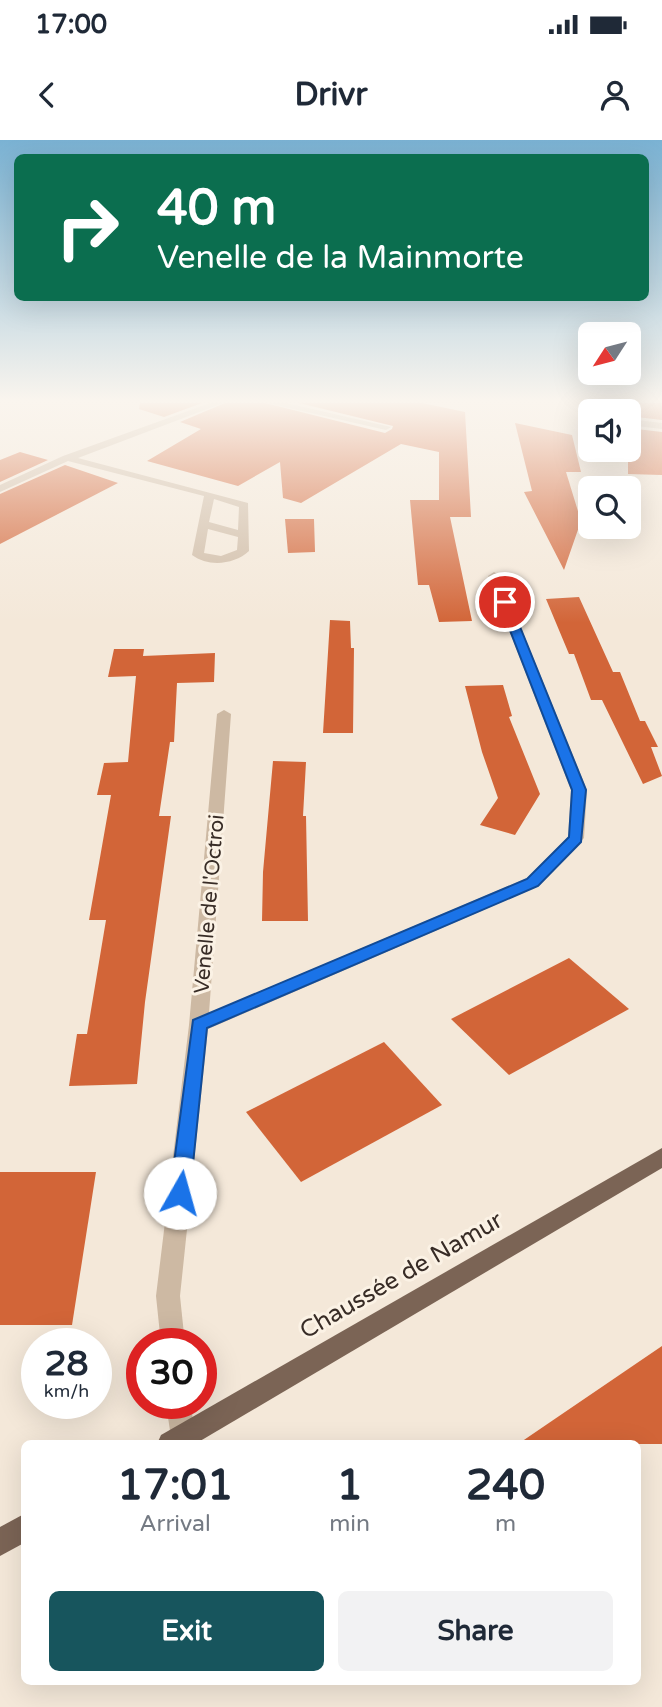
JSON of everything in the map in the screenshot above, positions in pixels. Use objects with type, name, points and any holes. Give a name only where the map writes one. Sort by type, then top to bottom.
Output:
[{"type":"main road","name":"Chaussée de Namur","points":[[176,1440],[662,1157]]},
{"type":"main road","points":[[0,1542],[21,1530]]},
{"type":"street","points":[[0,489],[28,476]]},
{"type":"street","points":[[139,476],[210,494],[244,505],[243,551],[234,558],[207,559],[198,555],[210,494]]},
{"type":"street","points":[[202,524],[244,535]]},
{"type":"street","points":[[199,1025],[533,882],[576,838],[579,790],[494,576]]},
{"type":"street","name":"Venelle de l'Octroi","points":[[171,1328],[168,1296],[199,1025],[224,714]]},
{"type":"street","points":[[176,1440],[177,1419]]},
{"type":"building","points":[[0,476],[13,476],[0,482]]},
{"type":"building","points":[[40,476],[98,476],[118,483],[0,544],[0,494]]},
{"type":"building","points":[[202,476],[255,476],[238,486]]},
{"type":"building","points":[[281,476],[347,476],[301,503],[283,498]]},
{"type":"building","points":[[439,476],[469,476],[471,517],[450,517],[472,621],[439,622],[429,585],[418,585],[410,500],[439,500]]},
{"type":"building","points":[[528,476],[567,476],[578,511],[578,530],[564,570],[524,492],[532,491]]},
{"type":"building","points":[[285,519],[314,519],[315,552],[288,553]]},
{"type":"building","points":[[579,597],[613,672],[620,672],[640,721],[645,721],[658,747],[651,747],[662,776],[643,784],[602,700],[591,700],[574,654],[569,654],[546,599]]},
{"type":"building","points":[[330,620],[350,621],[351,648],[354,648],[353,733],[323,733]]},
{"type":"building","points":[[114,649],[144,649],[143,656],[215,653],[214,682],[177,683],[174,742],[170,742],[159,816],[171,816],[145,1002],[137,1084],[69,1086],[77,1034],[87,1034],[106,920],[89,920],[111,795],[97,795],[104,763],[128,762],[136,676],[108,677]]},
{"type":"building","points":[[503,685],[512,716],[509,717],[540,794],[515,835],[480,825],[498,798],[482,752],[465,686]]},
{"type":"building","points":[[273,761],[306,762],[303,816],[306,816],[308,921],[262,921],[263,872]]},
{"type":"building","points":[[569,958],[629,1009],[509,1075],[451,1019]]},
{"type":"building","points":[[384,1042],[442,1105],[301,1182],[246,1112]]},
{"type":"building","points":[[0,1172],[96,1172],[72,1325],[0,1325]]},
{"type":"building","points":[[662,1346],[662,1444],[641,1444],[641,1440],[524,1440]]},
{"type":"route","points":[[180,1193],[199,1025],[533,882],[576,838],[579,790],[505,602]]}]
